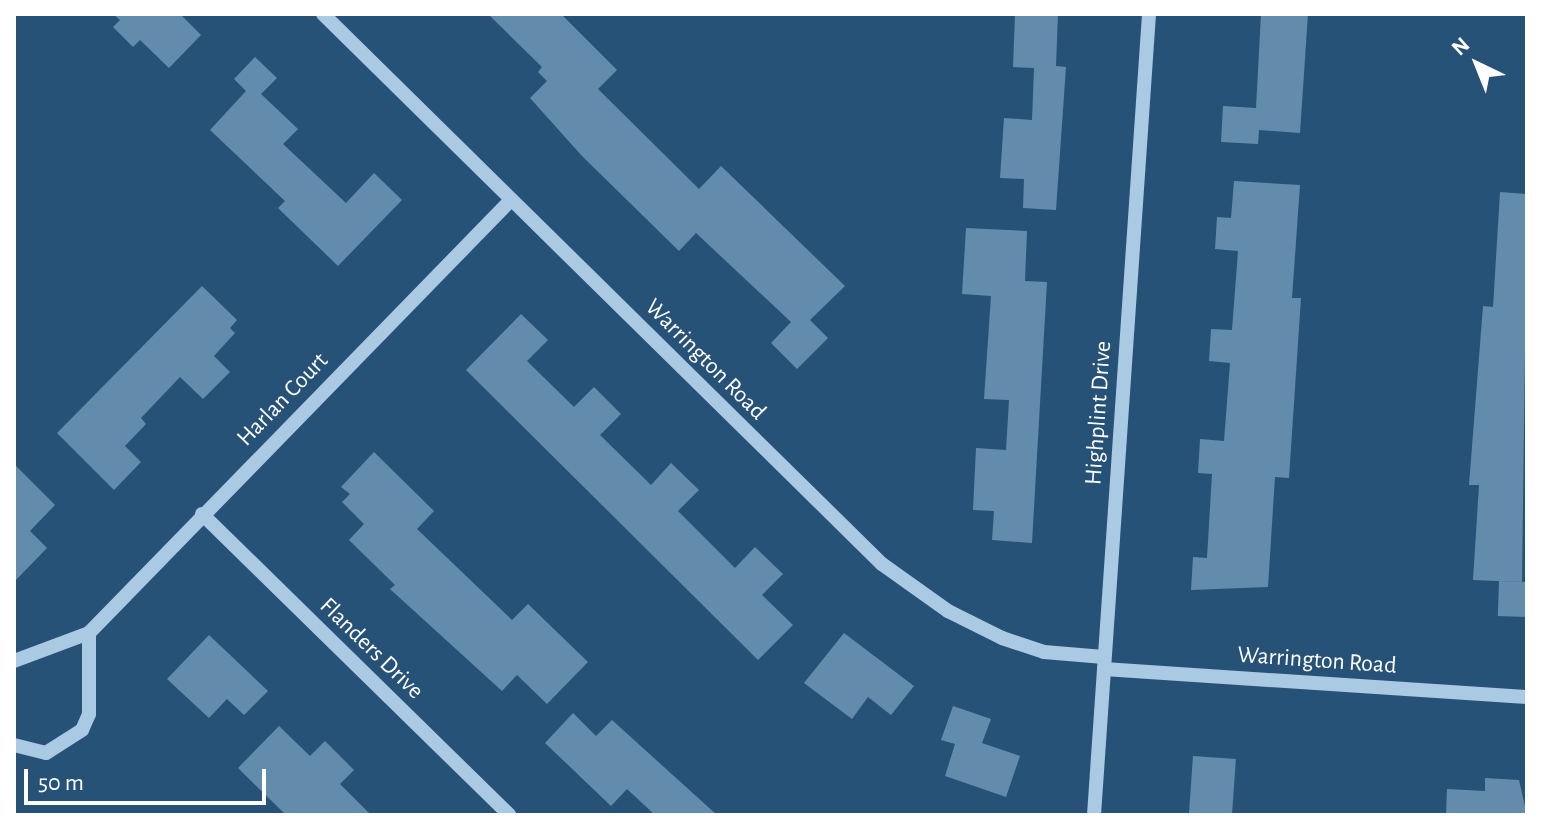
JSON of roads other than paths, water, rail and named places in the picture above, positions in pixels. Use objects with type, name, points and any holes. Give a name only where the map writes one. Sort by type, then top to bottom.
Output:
[{"type":"street","name":"Warrington Road","points":[[323,14],[913,588],[1024,647],[1104,663],[1527,697]]},
{"type":"street","name":"Highplint Drive","points":[[1094,815],[1149,14]]},
{"type":"street","name":"Harlan Court","points":[[14,661],[89,633],[511,200]]},
{"type":"street","name":"Flanders Drive","points":[[202,514],[509,815]]},
{"type":"street","points":[[14,745],[46,753],[82,730],[89,714],[89,633]]}]
